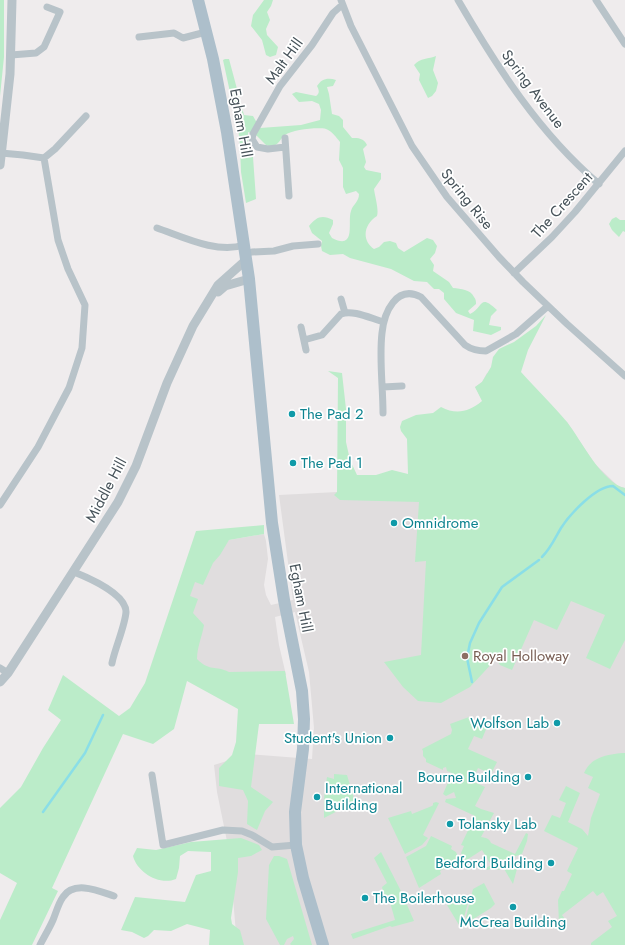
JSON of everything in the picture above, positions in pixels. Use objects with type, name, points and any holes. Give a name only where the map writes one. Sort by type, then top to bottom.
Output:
[{"type":"main road","name":"Egham Hill","points":[[198,0],[213,59],[227,132],[249,279],[272,523],[284,600],[302,691],[304,738],[295,812],[296,844],[323,945]]},
{"type":"street","points":[[0,165],[6,123],[11,55],[12,0]]},
{"type":"street","name":"Spring Avenue","points":[[458,0],[489,53],[537,120],[572,159],[599,184]]},
{"type":"street","points":[[596,0],[625,44]]},
{"type":"street","name":"Malt Hill","points":[[285,147],[262,149],[257,147],[252,136],[280,86],[312,45],[330,16],[341,2]]},
{"type":"street","name":"Spring Rise","points":[[341,2],[351,26],[397,118],[424,165],[456,209],[514,273],[625,376]]},
{"type":"street","points":[[11,55],[36,53],[44,47],[61,9],[47,6]]},
{"type":"street","points":[[139,37],[174,33],[183,38],[206,32]]},
{"type":"street","points":[[44,158],[55,149],[86,116]]},
{"type":"street","points":[[285,138],[290,196]]},
{"type":"street","name":"The Crescent","points":[[514,273],[552,237],[599,184],[625,151]]},
{"type":"street","points":[[1,153],[23,154],[44,158]]},
{"type":"street","points":[[0,505],[41,441],[69,388],[82,348],[85,305],[68,269],[58,240],[44,158]]},
{"type":"street","points":[[157,228],[215,248],[238,247],[245,253],[274,251],[293,246],[318,244]]},
{"type":"street","name":"Middle Hill","points":[[0,682],[4,671],[74,572],[118,502],[136,466],[157,407],[193,326],[211,298],[213,292],[245,253]]},
{"type":"street","name":"Middle Hill","points":[[211,298],[225,286],[249,279]]},
{"type":"street","points":[[383,412],[382,342],[384,322],[391,306],[401,295],[413,293],[421,297],[465,345],[476,350],[486,351],[516,334],[548,306]]},
{"type":"street","points":[[341,299],[345,312]]},
{"type":"street","points":[[304,340],[322,335],[341,314],[345,312],[384,322]]},
{"type":"street","points":[[301,327],[306,350]]},
{"type":"street","points":[[383,387],[402,386]]},
{"type":"street","points":[[74,572],[107,589],[118,596],[124,603],[126,611],[124,622],[112,663]]},
{"type":"street","points":[[152,775],[163,845],[224,830],[242,831],[272,847],[296,844]]},
{"type":"street","points":[[40,945],[63,897],[70,891],[77,888],[90,888],[114,896]]},
{"type":"shaded area","name":"Royal Holloway","points":[[487,373],[567,422],[595,464],[618,486],[625,488],[625,945],[237,945],[229,851],[217,792],[214,765],[249,754],[312,759],[314,728],[309,672],[295,612],[275,617],[279,645],[286,675],[192,673],[186,604],[191,582],[229,540],[264,534],[268,559],[264,585],[266,595],[271,605],[293,600],[279,495],[337,492],[417,482],[465,412],[483,401],[475,387],[482,382]]},
{"type":"green space","points":[[0,0],[4,0],[4,57],[0,96]]},
{"type":"green space","points":[[264,0],[273,0],[267,12],[270,20],[266,29],[267,35],[278,47],[276,55],[270,57],[266,55],[262,40],[251,26],[253,15]]},
{"type":"green space","points":[[436,56],[433,70],[438,83],[436,91],[428,98],[419,80],[420,74],[414,65],[422,60]]},
{"type":"green space","points":[[229,59],[244,115],[253,116],[260,128],[301,125],[320,120],[321,110],[319,104],[312,101],[299,102],[292,94],[296,92],[316,96],[319,91],[317,86],[323,80],[336,80],[333,86],[327,87],[332,114],[339,116],[343,120],[343,127],[352,138],[361,139],[366,143],[367,145],[363,149],[366,162],[364,167],[366,170],[381,173],[381,179],[374,189],[377,216],[369,223],[367,228],[367,241],[374,249],[379,247],[384,242],[390,241],[396,243],[398,248],[404,252],[427,238],[433,240],[437,246],[435,253],[430,259],[434,265],[433,271],[449,282],[453,288],[465,290],[472,294],[476,300],[476,304],[468,311],[470,314],[484,302],[487,302],[497,310],[491,316],[489,325],[501,327],[501,330],[491,335],[473,331],[474,320],[456,313],[444,299],[444,293],[439,289],[434,289],[427,282],[414,281],[391,269],[350,258],[343,254],[330,255],[322,251],[322,241],[312,233],[309,226],[314,220],[320,217],[329,218],[333,220],[329,233],[332,238],[345,241],[348,238],[349,233],[351,211],[358,199],[359,194],[356,191],[346,194],[343,187],[343,168],[339,160],[340,142],[334,134],[326,129],[305,129],[288,133],[278,143],[271,147],[266,145],[257,136],[248,132],[248,143],[253,157],[256,199],[246,203],[241,172],[237,116],[233,106],[223,60]]},
{"type":"green space","points":[[616,217],[620,220],[625,220],[625,232],[623,231],[619,237],[612,230],[609,224],[612,219]]},
{"type":"green space","points":[[546,315],[528,350],[521,372],[567,422],[600,470],[616,484],[625,488],[625,640],[610,669],[586,658],[605,615],[571,601],[557,630],[534,620],[512,670],[500,665],[496,659],[470,687],[441,703],[418,701],[403,687],[384,662],[421,655],[426,561],[415,562],[419,502],[340,500],[334,495],[337,492],[338,378],[328,371],[342,373],[346,409],[346,442],[350,460],[357,475],[376,475],[392,470],[408,474],[407,439],[401,431],[400,427],[402,421],[416,415],[433,413],[441,407],[457,412],[467,410],[477,405],[482,401],[475,387],[482,382],[491,367],[493,357],[499,349],[514,342],[536,326]]},
{"type":"green space","points":[[264,525],[264,534],[229,540],[213,563],[203,585],[195,582],[190,596],[198,599],[193,613],[204,625],[197,655],[197,659],[202,663],[209,667],[229,672],[285,671],[294,724],[259,724],[251,787],[273,802],[265,811],[257,830],[247,824],[248,801],[243,790],[219,786],[219,768],[232,755],[236,742],[238,709],[187,681],[174,729],[153,744],[123,734],[52,888],[58,891],[32,945],[0,945],[0,920],[17,883],[0,873],[0,808],[21,787],[61,720],[48,710],[63,675],[119,716],[130,708],[145,683],[196,531]]},
{"type":"green space","points":[[469,717],[473,728],[481,725],[487,727],[482,739],[474,736],[468,749],[497,762],[491,774],[478,768],[472,781],[485,787],[475,806],[494,813],[481,837],[487,838],[491,843],[515,854],[526,833],[528,834],[522,854],[513,857],[515,863],[518,865],[513,884],[503,867],[498,870],[496,867],[487,870],[486,868],[491,865],[482,850],[465,861],[461,853],[464,846],[461,845],[475,816],[445,802],[446,799],[456,798],[454,792],[446,796],[443,794],[452,773],[447,771],[446,767],[443,768],[443,770],[426,762],[426,759],[423,756],[422,749],[451,734],[452,730],[450,724]]},
{"type":"green space","points":[[625,753],[625,945],[591,945],[591,943],[612,927],[608,921],[617,916],[603,892],[597,896],[593,891],[562,915],[565,919],[559,924],[558,900],[572,874],[567,871],[578,848],[544,831],[552,815],[560,818],[566,803],[559,800],[566,786],[580,793],[568,822],[582,829],[588,836],[591,818],[600,794],[588,788],[593,777],[584,773],[595,760],[605,756]]},
{"type":"green space","points":[[334,774],[347,775],[355,802],[324,818],[324,799],[327,777],[334,779]]},
{"type":"green space","points":[[433,803],[439,803],[423,835],[428,838],[422,845],[405,854],[388,818],[411,811],[412,814],[432,806]]},
{"type":"green space","points":[[431,836],[452,846],[451,849],[456,852],[459,859],[440,871],[441,874],[419,888],[406,857],[426,846]]},
{"type":"green space","points":[[241,838],[259,845],[262,850],[251,856],[238,858],[238,872],[231,918],[232,924],[240,930],[244,945],[209,945],[210,930],[187,924],[171,931],[154,930],[144,938],[132,932],[121,930],[135,897],[185,902],[196,875],[211,871],[211,852],[188,851],[180,856],[176,879],[163,881],[156,879],[144,872],[135,862],[133,856],[137,848],[156,850],[191,842]]},
{"type":"green space","points":[[381,852],[402,893],[414,921],[392,927],[390,926],[353,939],[351,934],[395,920],[388,895],[384,896],[382,887],[387,883],[374,858]]},
{"type":"green space","points":[[274,856],[287,859],[312,945],[291,945],[290,944],[294,939],[293,936],[287,939],[284,945],[280,945],[266,919],[269,865]]},
{"type":"green space","points":[[484,883],[495,904],[467,923],[465,921],[473,889]]},
{"type":"green space","points":[[462,895],[469,899],[463,921],[459,925],[447,905]]},
{"type":"waterway","points":[[542,557],[565,522],[591,496],[606,487],[613,486],[625,495]]},
{"type":"waterway","points":[[472,682],[467,658],[470,643],[479,623],[502,587],[539,560]]},
{"type":"waterway","points":[[43,812],[85,753],[103,715]]},
{"type":"place","name":"The Pad 2","points":[[292,414]]},
{"type":"place","name":"The Pad 1","points":[[293,463]]},
{"type":"place","name":"Omnidrome","points":[[394,523]]},
{"type":"place","name":"Royal Holloway","points":[[465,656]]},
{"type":"place","name":"Wolfson Lab","points":[[557,723]]},
{"type":"place","name":"Student's Union","points":[[390,738]]},
{"type":"place","name":"Bourne Building","points":[[528,777]]},
{"type":"place","name":"International Building","points":[[317,797]]},
{"type":"place","name":"Tolansky Lab","points":[[450,824]]},
{"type":"place","name":"Bedford Building","points":[[551,863]]},
{"type":"place","name":"The Boilerhouse","points":[[365,898]]},
{"type":"place","name":"McCrea Building","points":[[513,907]]}]
